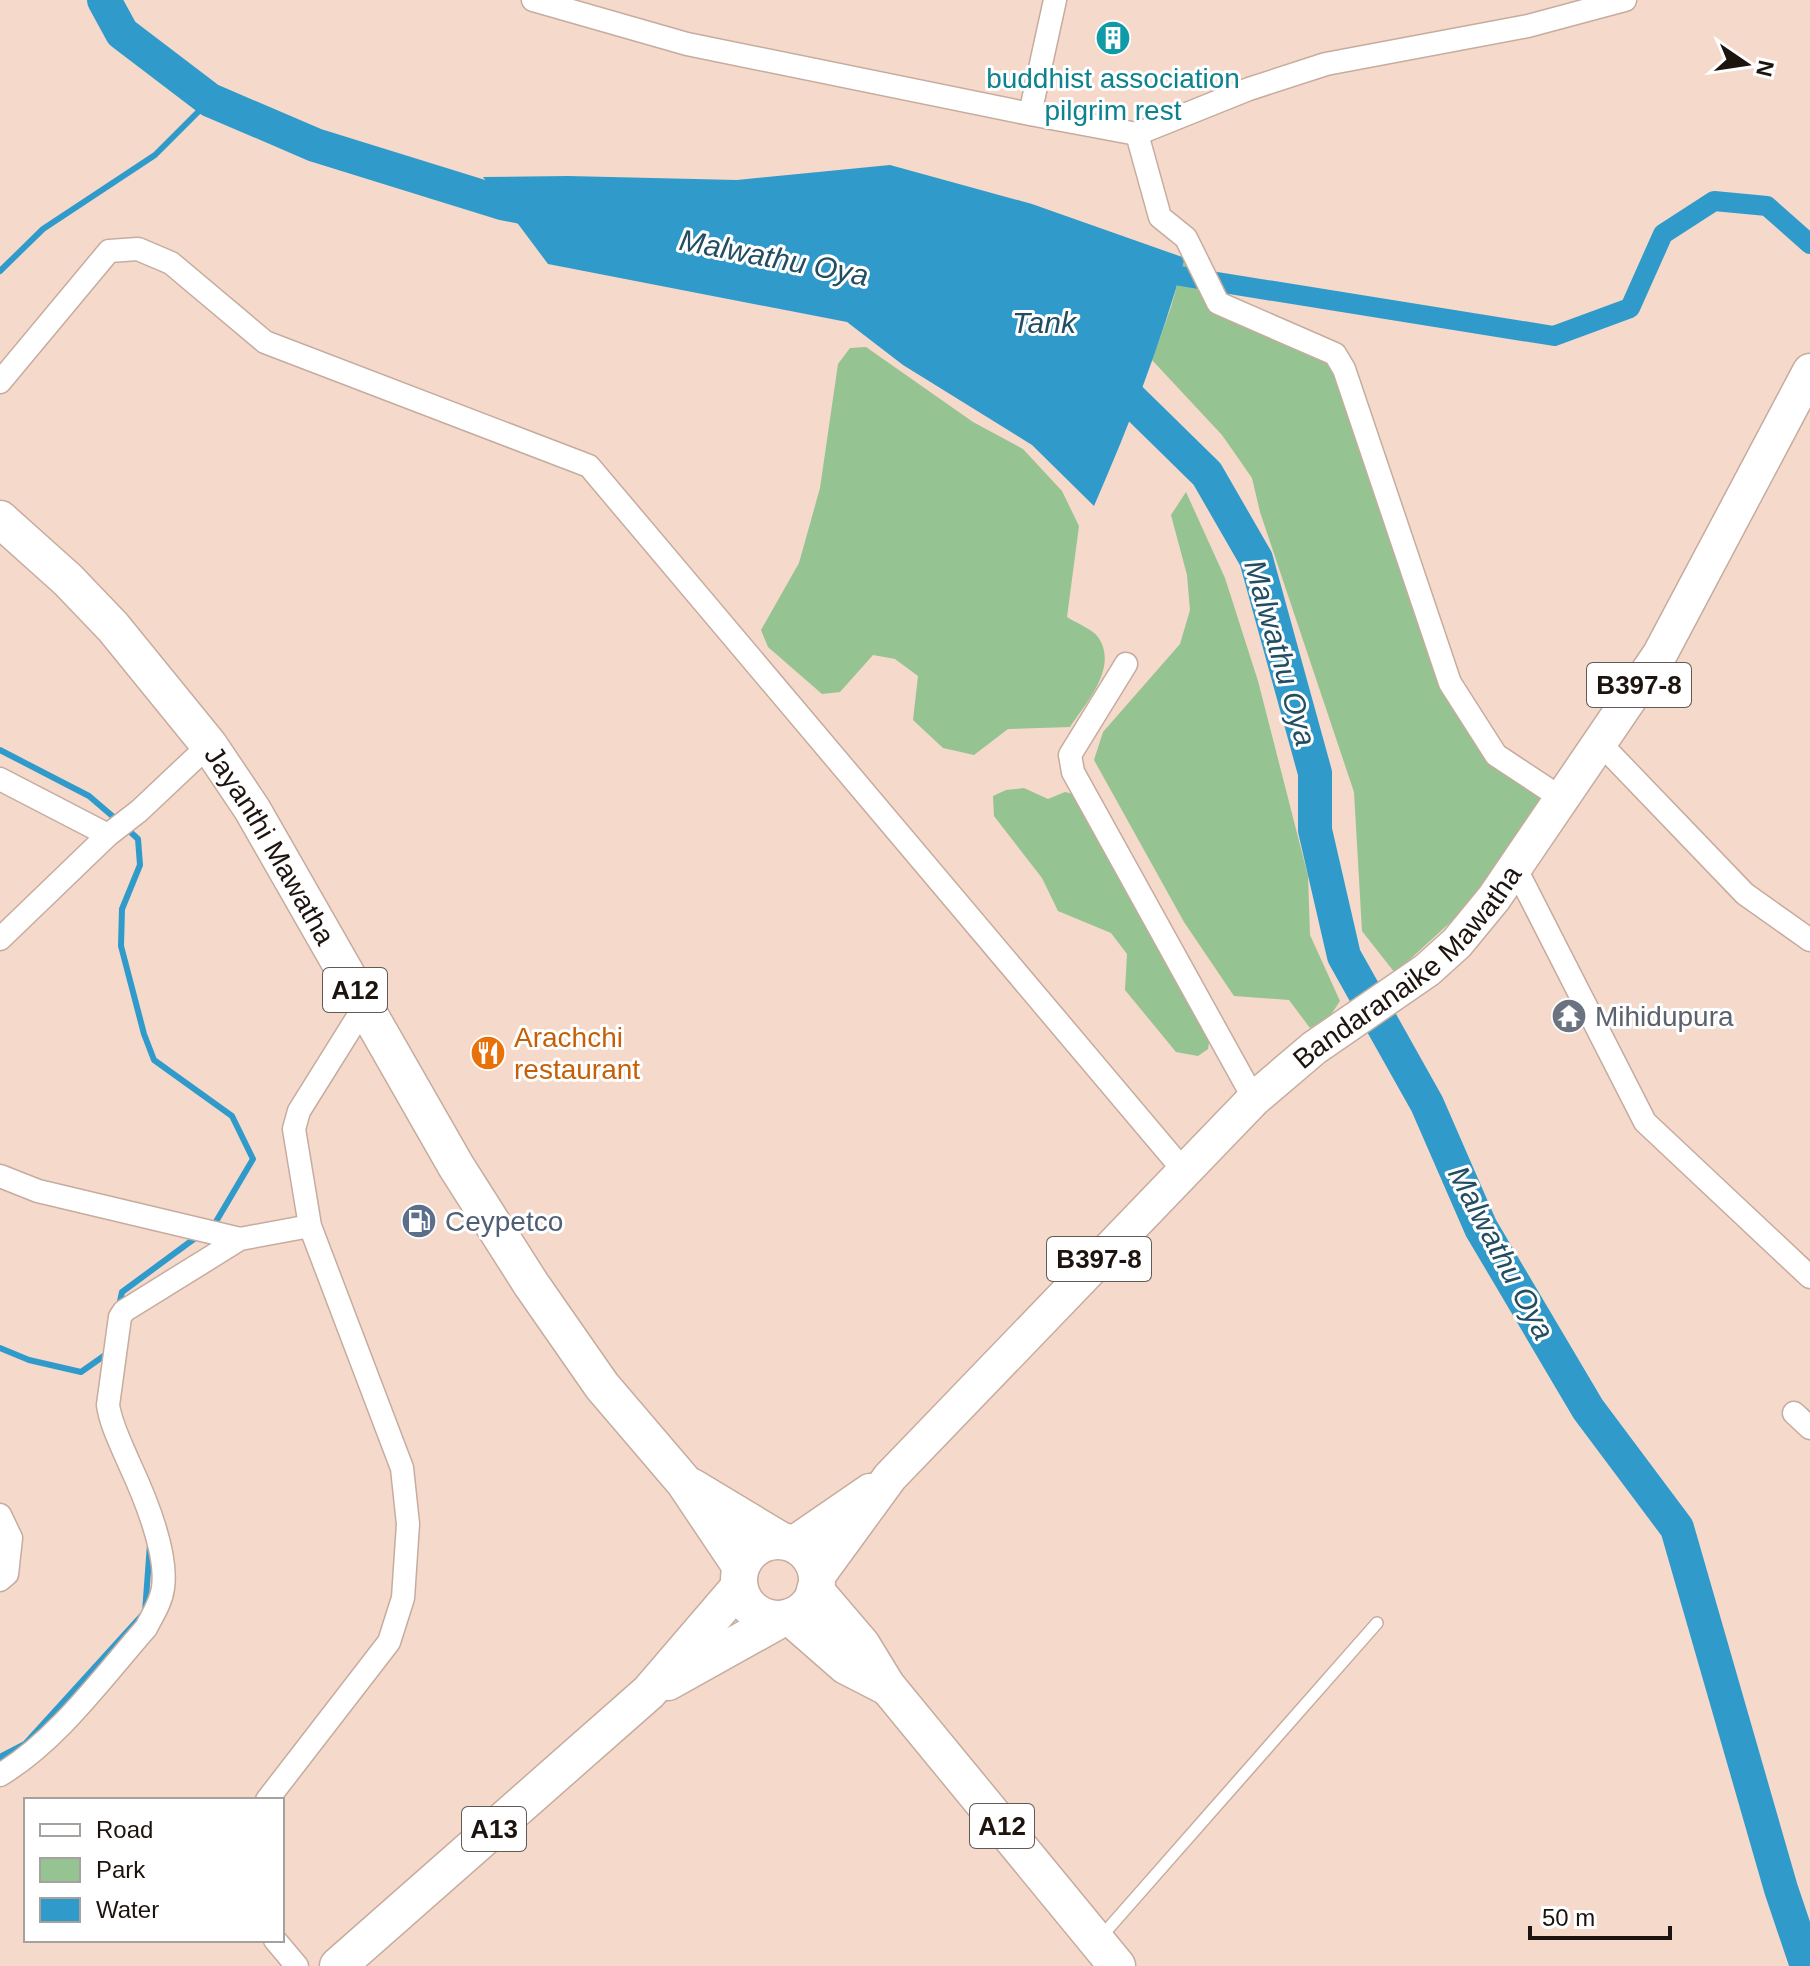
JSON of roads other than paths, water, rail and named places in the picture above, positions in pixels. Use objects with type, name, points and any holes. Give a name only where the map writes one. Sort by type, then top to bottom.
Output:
[{"type":"highway","name":"Jayanthi Mawatha","points":[[0,519],[68,580],[113,627],[209,745],[252,809],[456,1166],[531,1284],[602,1386],[684,1482],[740,1577]]},
{"type":"highway","name":"Jayanthi Mawatha","points":[[684,1482],[786,1542]]},
{"type":"highway","points":[[786,1542],[810,1557],[816,1584],[810,1601],[786,1618],[767,1618],[754,1611],[744,1600],[740,1577],[756,1547],[786,1542]]},
{"type":"highway","name":"A13","points":[[338,1966],[649,1692],[740,1577]]},
{"type":"highway","name":"A12","points":[[816,1584],[862,1645],[887,1686],[1107,1954]]},
{"type":"highway","name":"A12","points":[[786,1618],[846,1666],[887,1686]]},
{"type":"highway","name":"A13","points":[[649,1692],[786,1618]]},
{"type":"main road","name":"Bandaranaike Mawatha","points":[[816,1584],[890,1477],[1254,1099],[1314,1048],[1427,970],[1457,943],[1515,867],[1660,654],[1810,371]]},
{"type":"main road","name":"Bandaranaike Mawatha","points":[[786,1542],[890,1477]]},
{"type":"street","points":[[533,0],[687,44],[1137,134],[1249,89],[1326,64],[1528,26],[1625,0]]},
{"type":"street","points":[[1030,114],[1055,0]]},
{"type":"street","points":[[1137,134],[1160,217],[1186,238],[1218,303],[1335,354],[1344,369],[1450,683],[1496,755],[1561,798]]},
{"type":"street","points":[[0,382],[109,251],[138,249],[171,263],[265,342],[589,466],[1184,1171]]},
{"type":"street","points":[[1126,664],[1070,755],[1073,772],[1254,1099]]},
{"type":"street","points":[[1599,742],[1745,894],[1810,940]]},
{"type":"street","points":[[0,939],[209,745]]},
{"type":"street","points":[[0,779],[112,832]]},
{"type":"street","points":[[1515,867],[1645,1122],[1810,1277]]},
{"type":"street","points":[[269,1798],[389,1642],[403,1598],[408,1524],[402,1468],[310,1226],[294,1129],[299,1111],[364,1007]]},
{"type":"street","points":[[0,1176],[38,1191],[240,1239]]},
{"type":"street","points":[[0,1775],[24,1761],[44,1743],[146,1628],[163,1587],[160,1553],[140,1488],[110,1419],[108,1405],[120,1317],[124,1311],[240,1239],[310,1226]]},
{"type":"street","points":[[0,1515],[11,1538],[7,1574],[0,1580]]},
{"type":"street","points":[[277,1942],[297,1966]]},
{"type":"lane","points":[[1107,1954],[1377,1623]]},
{"type":"water","name":"Tank","points":[[890,165],[1032,204],[1185,258],[1144,384],[1094,506],[1032,445],[903,365],[847,322],[548,264],[483,177],[737,180]]},
{"type":"waterway","name":"Malwathu Oya","points":[[104,0],[122,33],[210,100],[315,145],[502,203],[546,212]]},
{"type":"waterway","points":[[0,271],[43,229],[155,155],[210,100]]},
{"type":"waterway","points":[[1180,276],[1554,336],[1630,308],[1663,234],[1714,201],[1767,206],[1810,244]]},
{"type":"waterway","name":"Malwathu Oya","points":[[1104,373],[1207,474],[1256,559],[1315,773],[1315,830],[1344,956],[1427,1104],[1481,1228],[1588,1409],[1677,1528],[1781,1889],[1807,1966]]},
{"type":"waterway","points":[[0,750],[89,796],[117,820]]},
{"type":"waterway","points":[[125,827],[138,839],[140,865],[122,909],[121,946],[154,1060],[232,1116],[253,1159],[214,1225]]},
{"type":"waterway","points":[[119,1306],[122,1292],[198,1236]]},
{"type":"waterway","points":[[0,1348],[29,1360],[81,1372],[108,1353]]},
{"type":"waterway","points":[[0,1757],[25,1744],[145,1612],[150,1544]]},
{"type":"place","name":"buddhist association pilgrim rest","points":[[1113,38]]},
{"type":"place","name":"Mihidupura","points":[[1569,1016]]},
{"type":"place","name":"Arachchi restaurant","points":[[488,1053]]},
{"type":"place","name":"Ceypetco","points":[[419,1221]]}]
